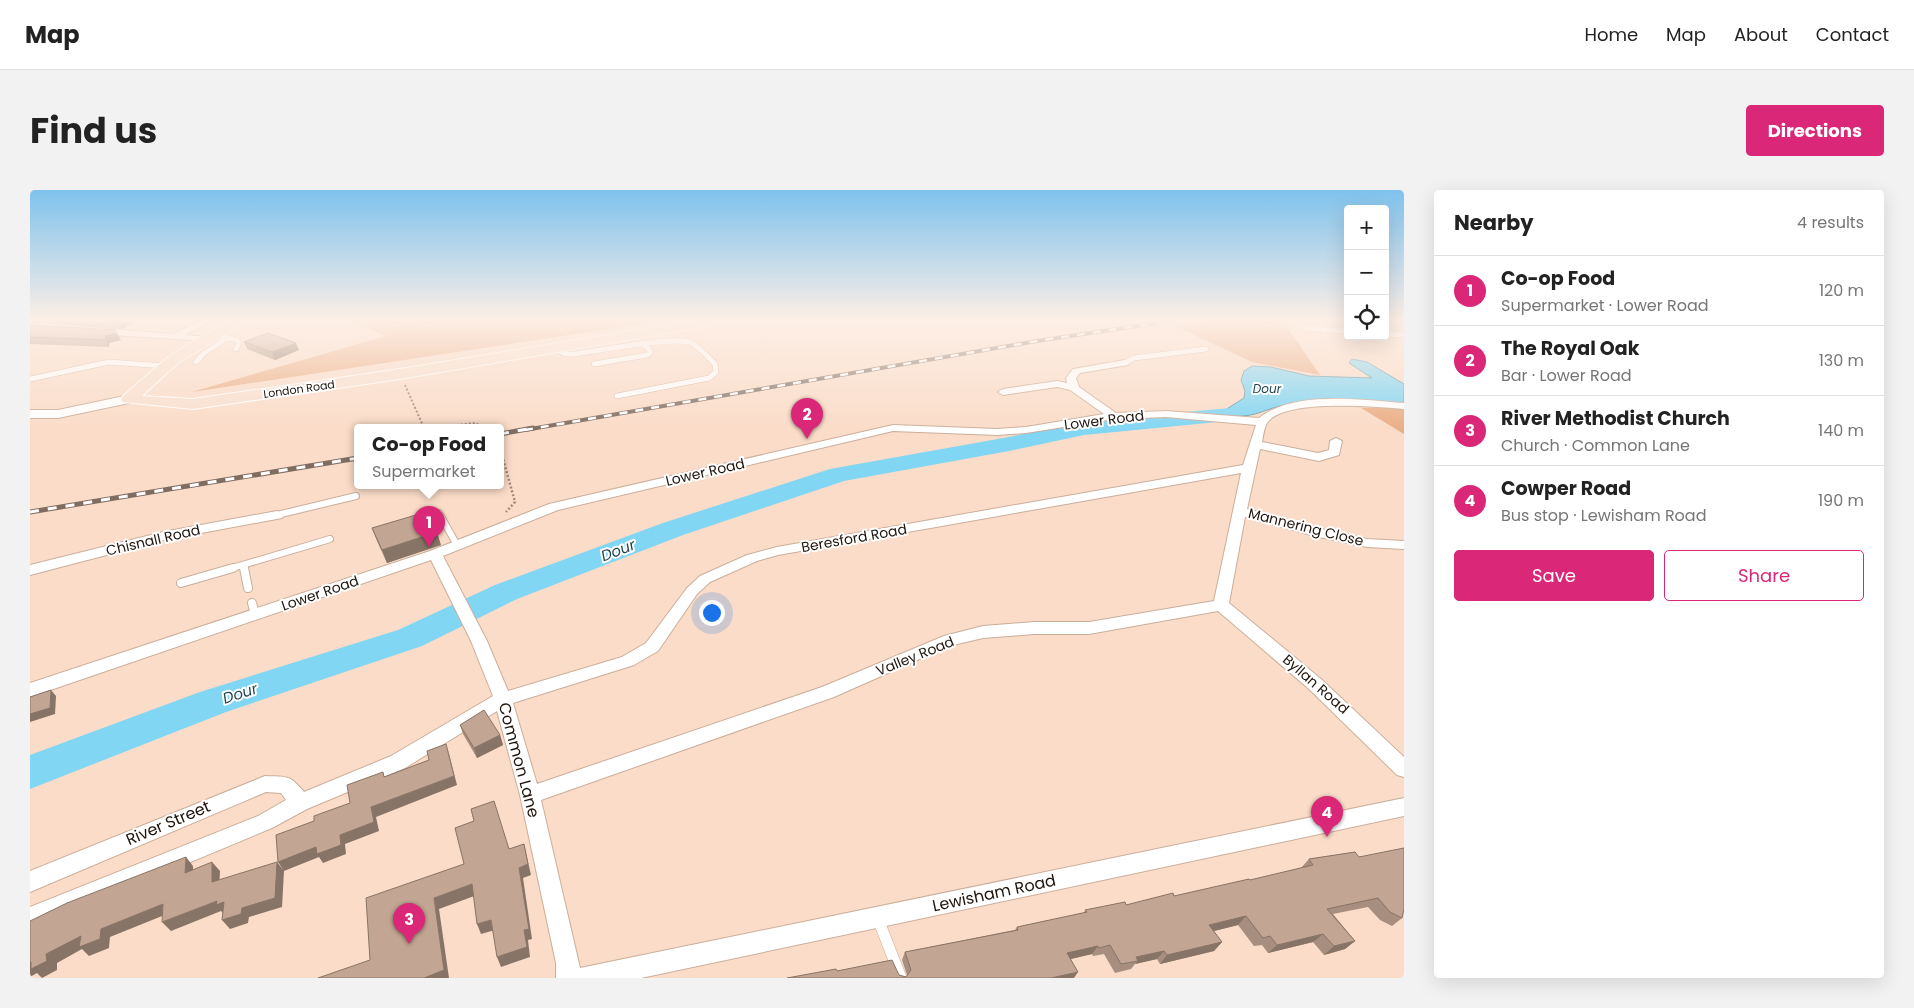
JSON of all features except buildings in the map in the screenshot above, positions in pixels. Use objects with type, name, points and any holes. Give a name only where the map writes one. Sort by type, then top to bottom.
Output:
[{"type":"main road","points":[[129,399],[165,366],[178,358]]},
{"type":"main road","name":"London Road","points":[[129,399],[193,404],[400,374],[496,358]]},
{"type":"street","points":[[1074,388],[1072,378],[1077,371],[1125,363]]},
{"type":"street","points":[[1003,392],[1057,384],[1074,388],[1114,416]]},
{"type":"street","name":"London Road","points":[[30,414],[58,414],[129,399]]},
{"type":"street","points":[[1221,605],[1248,468],[1262,422],[1266,417],[1276,411],[1314,404],[1404,406]]},
{"type":"street","name":"Lower Road","points":[[30,690],[254,609],[435,554],[504,525],[554,507],[893,428],[997,432],[1026,430],[1114,416],[1166,414],[1262,422]]},
{"type":"street","points":[[1255,444],[1318,457],[1335,452],[1336,441]]},
{"type":"street","name":"Beresford Road","points":[[503,699],[628,661],[652,647],[692,591],[705,579],[752,558],[1248,468]]},
{"type":"street","name":"Mannering Close","points":[[1239,511],[1367,543],[1404,545]]},
{"type":"street","name":"Chisnall Road","points":[[30,570],[163,536],[277,515]]},
{"type":"street","name":"Common Lane","points":[[435,554],[479,641],[503,699],[530,795],[568,963],[568,978]]},
{"type":"street","name":"Byllan Road","points":[[1221,605],[1307,675],[1355,718],[1404,769]]},
{"type":"street","name":"Valley Road","points":[[530,795],[828,692],[944,642],[983,632],[1034,628],[1089,628],[1221,605]]},
{"type":"street","points":[[30,918],[265,822],[300,804],[398,762],[503,699]]},
{"type":"street","name":"River Street","points":[[30,882],[265,784],[286,785],[300,804]]},
{"type":"street","name":"Lewisham Road","points":[[584,978],[1404,807]]},
{"type":"lane","points":[[196,362],[200,358]]},
{"type":"lane","points":[[594,364],[631,358]]},
{"type":"lane","points":[[617,396],[709,378],[716,372],[715,364],[708,358]]},
{"type":"lane","points":[[1125,363],[1136,358]]},
{"type":"lane","points":[[30,380],[109,362],[165,366]]},
{"type":"lane","points":[[277,515],[356,496]]},
{"type":"lane","points":[[410,522],[439,513],[456,545]]},
{"type":"lane","points":[[181,583],[330,539]]},
{"type":"lane","points":[[243,565],[248,588]]},
{"type":"lane","points":[[877,917],[901,978]]},
{"type":"path","points":[[400,374],[422,424]]},
{"type":"path","points":[[504,462],[515,502],[502,517],[504,525]]},
{"type":"shaded area","points":[[311,358],[419,358],[192,392]]},
{"type":"shaded area","points":[[1243,358],[1308,358],[1320,375],[1252,362]]},
{"type":"shaded area","points":[[1361,408],[1404,408],[1404,434]]},
{"type":"water","name":"Dour","points":[[1352,359],[1367,362],[1404,384],[1404,404],[1293,404],[1242,416],[1222,412],[1244,398],[1245,391],[1241,380],[1244,371],[1252,366],[1271,367],[1309,376],[1372,378],[1349,363]]},
{"type":"waterway","name":"Dour","points":[[30,772],[213,702],[410,638],[506,592],[673,529],[839,474],[1009,444],[1084,428],[1230,415]]},
{"type":"railway","points":[[525,430],[941,358]]},
{"type":"railway","points":[[504,433],[533,428]]},
{"type":"railway","points":[[30,512],[354,459]]},
{"type":"place","name":"The Royal Oak","points":[[807,439]]},
{"type":"place","name":"Co-op Food","points":[[429,547]]},
{"type":"place","name":"Cowper Road","points":[[1327,837]]},
{"type":"place","name":"River Methodist Church","points":[[409,944]]}]
